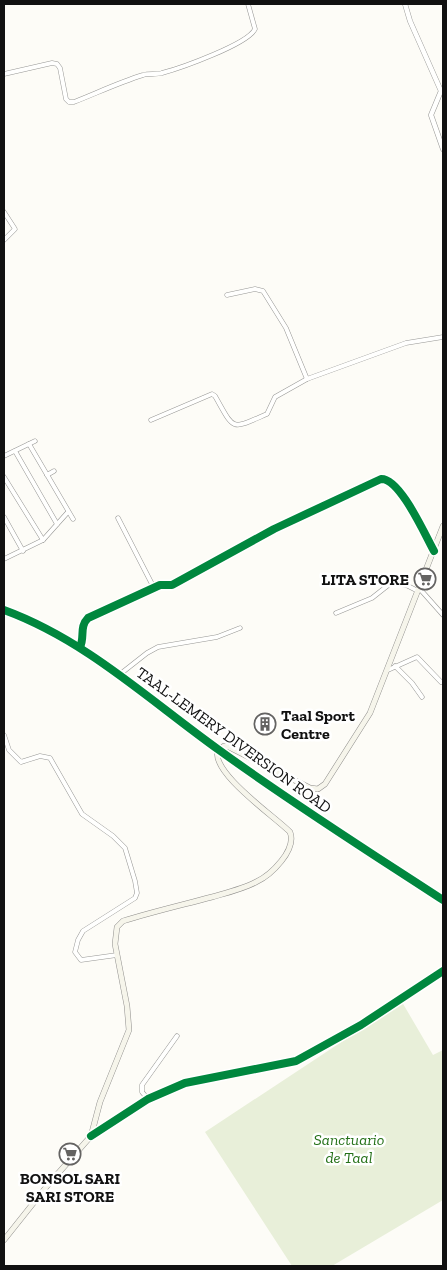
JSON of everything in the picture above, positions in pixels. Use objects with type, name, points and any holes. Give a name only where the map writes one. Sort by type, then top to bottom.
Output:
[{"type":"main road","points":[[4,1240],[91,1136],[100,1102],[129,1030],[127,1006],[115,944],[116,927],[123,921],[231,892],[257,882],[283,859],[291,844],[293,839],[290,832],[231,778],[218,763],[215,756],[218,750],[224,746],[229,747],[310,788],[322,788],[370,712],[443,526]]},
{"type":"main road","name":"TAAL-LEMERY DIVERSION ROAD","points":[[4,610],[49,628],[80,647],[218,750],[443,900]]},
{"type":"street","points":[[4,74],[57,64],[60,68],[66,99],[69,102],[74,102],[145,74],[161,74],[186,65],[253,34],[255,28],[248,4]]},
{"type":"street","points":[[405,4],[410,21],[441,91],[431,115],[443,149]]},
{"type":"street","points":[[4,212],[15,228],[4,240]]},
{"type":"street","points":[[227,295],[255,289],[263,291],[286,328],[308,379]]},
{"type":"street","points":[[151,420],[212,394],[216,396],[231,423],[236,426],[241,425],[267,414],[275,397],[308,379],[406,344],[443,337]]},
{"type":"street","points":[[4,456],[35,441]]},
{"type":"street","points":[[29,444],[68,512],[74,519]]},
{"type":"street","points":[[15,451],[58,524]]},
{"type":"street","points":[[47,475],[54,471]]},
{"type":"street","points":[[4,477],[43,540]]},
{"type":"street","points":[[80,647],[83,641],[83,625],[88,618],[154,588],[172,585],[274,529],[381,479],[390,480],[401,492],[434,551]]},
{"type":"street","points":[[4,559],[43,540],[68,512]]},
{"type":"street","points":[[4,517],[23,550]]},
{"type":"street","points":[[118,518],[154,588]]},
{"type":"street","points":[[336,613],[372,598],[391,583],[406,585],[418,590],[443,615]]},
{"type":"street","points":[[119,675],[147,653],[158,647],[217,637],[240,628]]},
{"type":"street","points":[[386,671],[417,657],[441,682]]},
{"type":"street","points":[[395,666],[412,683],[422,697]]},
{"type":"street","points":[[4,735],[9,750],[21,762],[40,756],[50,758],[82,814],[113,836],[125,848],[135,881],[137,893],[135,898],[83,932],[78,940],[75,952],[81,960],[117,955]]},
{"type":"street","points":[[91,1136],[148,1099],[185,1083],[296,1061],[361,1025],[443,971]]},
{"type":"street","points":[[148,1099],[142,1092],[142,1085],[177,1036]]},
{"type":"green space","name":"Sanctuario de Taal","points":[[402,1002],[433,1055],[443,1050],[443,1200],[332,1266],[292,1266],[205,1132]]},
{"type":"cycle path","points":[[80,647],[83,628],[88,618],[160,585],[172,585],[274,529],[381,479],[388,481],[404,497],[434,551]]},
{"type":"cycle path","points":[[4,610],[34,623],[90,654],[247,770],[443,900]]},
{"type":"cycle path","points":[[91,1136],[148,1099],[185,1083],[296,1061],[361,1025],[443,971]]},
{"type":"place","name":"LITA STORE","points":[[425,579]]},
{"type":"place","name":"Taal Sport Centre","points":[[265,724]]},
{"type":"place","name":"BONSOL SARI SARI STORE","points":[[70,1154]]}]
